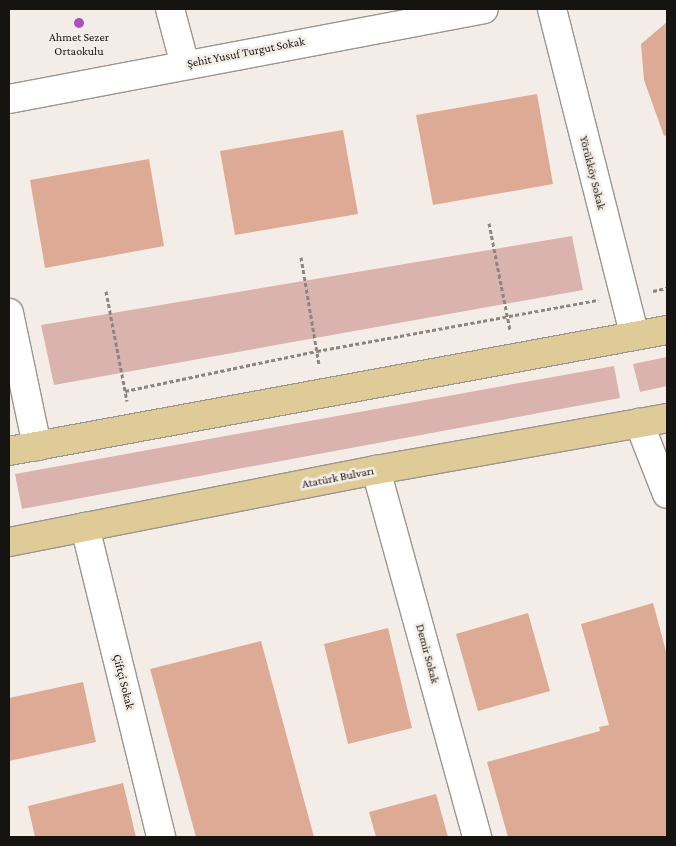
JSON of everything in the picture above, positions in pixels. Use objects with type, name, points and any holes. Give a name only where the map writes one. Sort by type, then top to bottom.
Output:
[{"type":"main road","points":[[9,450],[667,330]]},
{"type":"main road","name":"Atatürk Bulvarı","points":[[9,542],[376,470],[667,418]]},
{"type":"street","points":[[170,9],[185,65]]},
{"type":"street","name":"Şehit Yusuf Turgut Sokak","points":[[9,98],[484,9]]},
{"type":"street","name":"Yörükköy Sokak","points":[[552,9],[635,336]]},
{"type":"street","points":[[9,313],[37,446]]},
{"type":"street","points":[[639,423],[667,494]]},
{"type":"street","name":"Demir Sokak","points":[[376,470],[477,837]]},
{"type":"street","name":"Çiftçi Sokak","points":[[85,527],[161,837]]},
{"type":"path","points":[[489,223],[516,358]]},
{"type":"path","points":[[301,257],[323,394]]},
{"type":"path","points":[[125,391],[317,351],[508,315],[667,288]]},
{"type":"path","points":[[106,291],[132,428]]},
{"type":"shaded area","points":[[572,236],[583,290],[54,385],[41,325]]},
{"type":"shaded area","points":[[667,357],[667,386],[640,392],[633,364]]},
{"type":"shaded area","points":[[614,366],[620,398],[22,509],[15,474]]},
{"type":"building","points":[[667,22],[667,135],[664,136],[644,80],[641,44]]},
{"type":"building","points":[[537,94],[553,184],[433,205],[416,115]]},
{"type":"building","points":[[343,130],[358,214],[235,235],[220,151]]},
{"type":"building","points":[[149,159],[164,246],[45,268],[30,180]]},
{"type":"building","points":[[653,603],[667,655],[667,837],[508,837],[487,762],[600,731],[599,727],[609,725],[581,624]]},
{"type":"building","points":[[528,613],[550,691],[478,711],[456,634]]},
{"type":"building","points":[[388,628],[412,728],[348,744],[324,644]]},
{"type":"building","points":[[261,641],[314,837],[196,837],[150,669]]},
{"type":"building","points":[[83,682],[96,742],[9,761],[9,698]]},
{"type":"building","points":[[123,783],[136,837],[35,837],[28,806]]},
{"type":"building","points":[[436,794],[448,837],[376,837],[369,812]]},
{"type":"place","name":"Ahmet Sezer Ortaokulu","points":[[79,23]]}]
